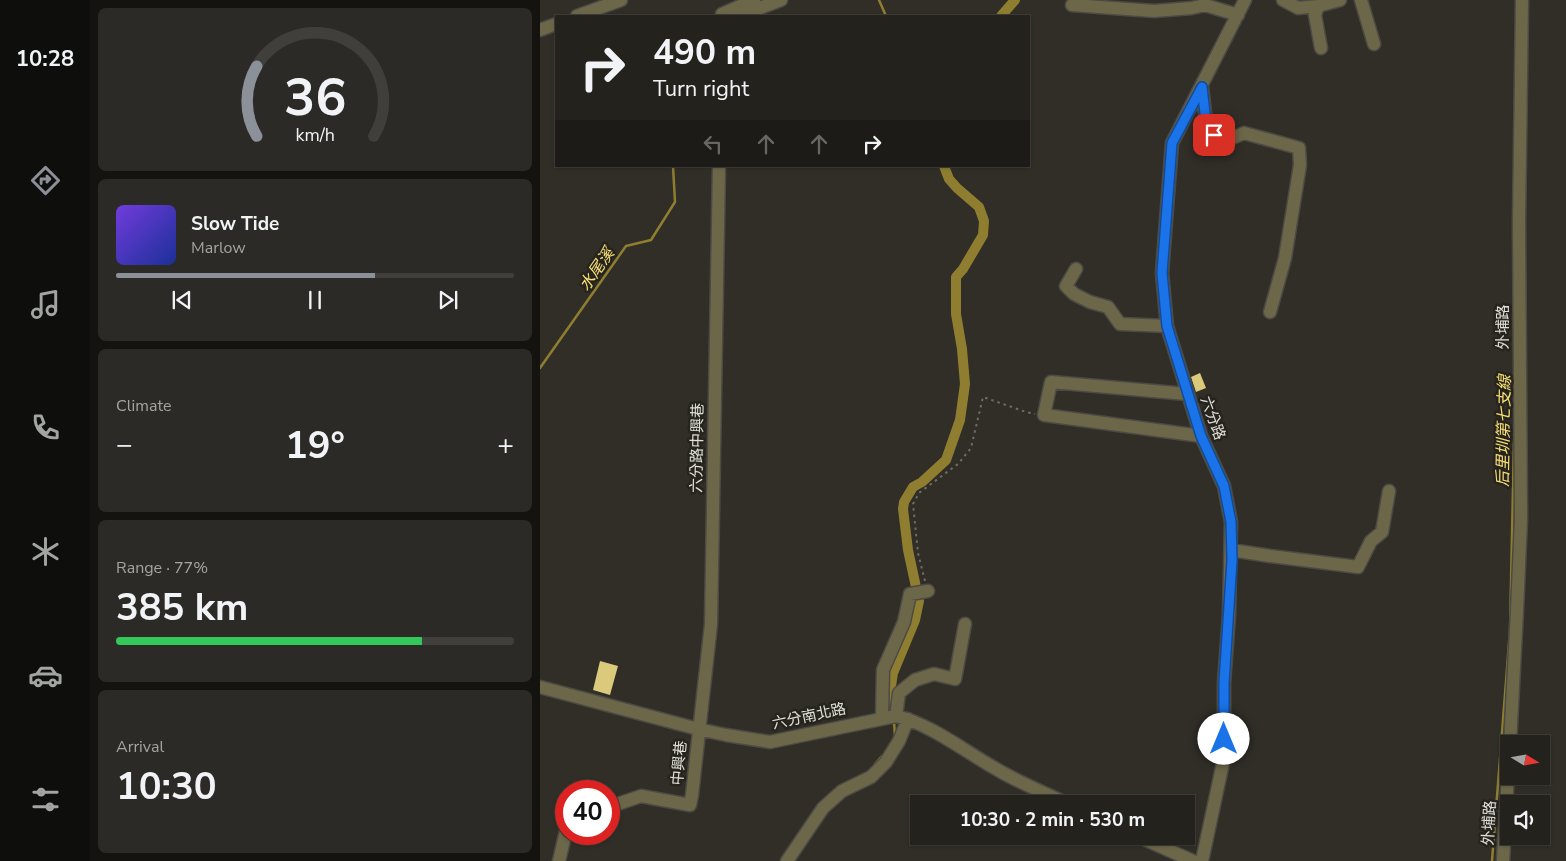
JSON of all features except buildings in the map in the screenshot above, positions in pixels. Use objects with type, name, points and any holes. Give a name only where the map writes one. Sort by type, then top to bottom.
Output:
[{"type":"street","points":[[579,15],[621,0]]},
{"type":"street","points":[[722,0],[722,15],[754,0]]},
{"type":"street","points":[[742,15],[781,0]]},
{"type":"street","name":"六分路","points":[[1202,861],[1224,758],[1224,683],[1230,606],[1231,522],[1224,486],[1201,436],[1167,326],[1162,273],[1172,143],[1245,0]]},
{"type":"street","points":[[1283,0],[1298,8],[1318,6],[1340,0]]},
{"type":"street","points":[[1361,0],[1374,44]]},
{"type":"street","name":"外埔路","points":[[1511,735],[1518,610],[1520,519],[1519,213],[1522,0]]},
{"type":"street","points":[[1072,5],[1154,11],[1205,5],[1238,15]]},
{"type":"street","points":[[1318,6],[1316,15],[1321,48]]},
{"type":"street","points":[[540,30],[555,24]]},
{"type":"street","points":[[1202,87],[1206,122],[1214,135],[1235,137],[1244,133],[1299,148],[1300,165],[1285,258],[1270,312]]},
{"type":"street","name":"六分路中興巷","points":[[698,729],[711,624],[719,167]]},
{"type":"street","points":[[1076,269],[1066,286],[1074,294],[1090,302],[1108,307],[1120,324],[1167,326]]},
{"type":"street","points":[[1187,394],[1051,382],[1044,415],[1201,436]]},
{"type":"street","points":[[1231,550],[1358,567],[1371,541],[1382,532],[1389,491]]},
{"type":"street","points":[[882,718],[883,670],[904,622],[910,594],[928,591]]},
{"type":"street","points":[[787,861],[822,808],[842,791],[872,777],[886,762],[899,741],[902,717],[899,693],[915,680],[934,674],[955,679],[965,624]]},
{"type":"street","name":"六分南北路","points":[[540,687],[698,729],[770,742],[882,718],[902,717]]},
{"type":"street","points":[[902,717],[1000,771],[1049,795]]},
{"type":"street","name":"中興巷","points":[[620,803],[641,796],[690,806],[698,729]]},
{"type":"street","name":"外埔路","points":[[1503,861],[1507,785]]},
{"type":"street","points":[[559,861],[563,845]]},
{"type":"street","points":[[1157,845],[1193,861]]},
{"type":"path","points":[[928,591],[918,553],[913,504],[919,492],[958,464],[972,448],[983,397],[1026,412],[1044,415]]},
{"type":"waterway","name":"水尾溪","points":[[879,0],[886,15]]},
{"type":"waterway","points":[[1002,15],[1015,0]]},
{"type":"waterway","name":"水尾溪","points":[[540,368],[626,246],[651,240],[675,202],[673,167]]},
{"type":"waterway","points":[[893,707],[891,686],[893,673],[915,620],[919,601],[908,550],[903,509],[904,502],[913,487],[922,482],[946,460],[960,420],[965,384],[956,314],[956,277],[963,269],[983,235],[984,221],[979,207],[949,179],[944,167]]},
{"type":"waterway","name":"后里圳第七支線","points":[[1492,861],[1510,630],[1514,441]]},
{"type":"waterway","points":[[894,721],[895,737]]},
{"type":"waterway","points":[[875,764],[883,755]]},
{"type":"route","points":[[1214,135],[1206,122],[1202,87],[1172,143],[1162,273],[1167,326],[1201,436],[1224,486],[1231,522],[1232,560],[1224,683],[1224,739]]}]
